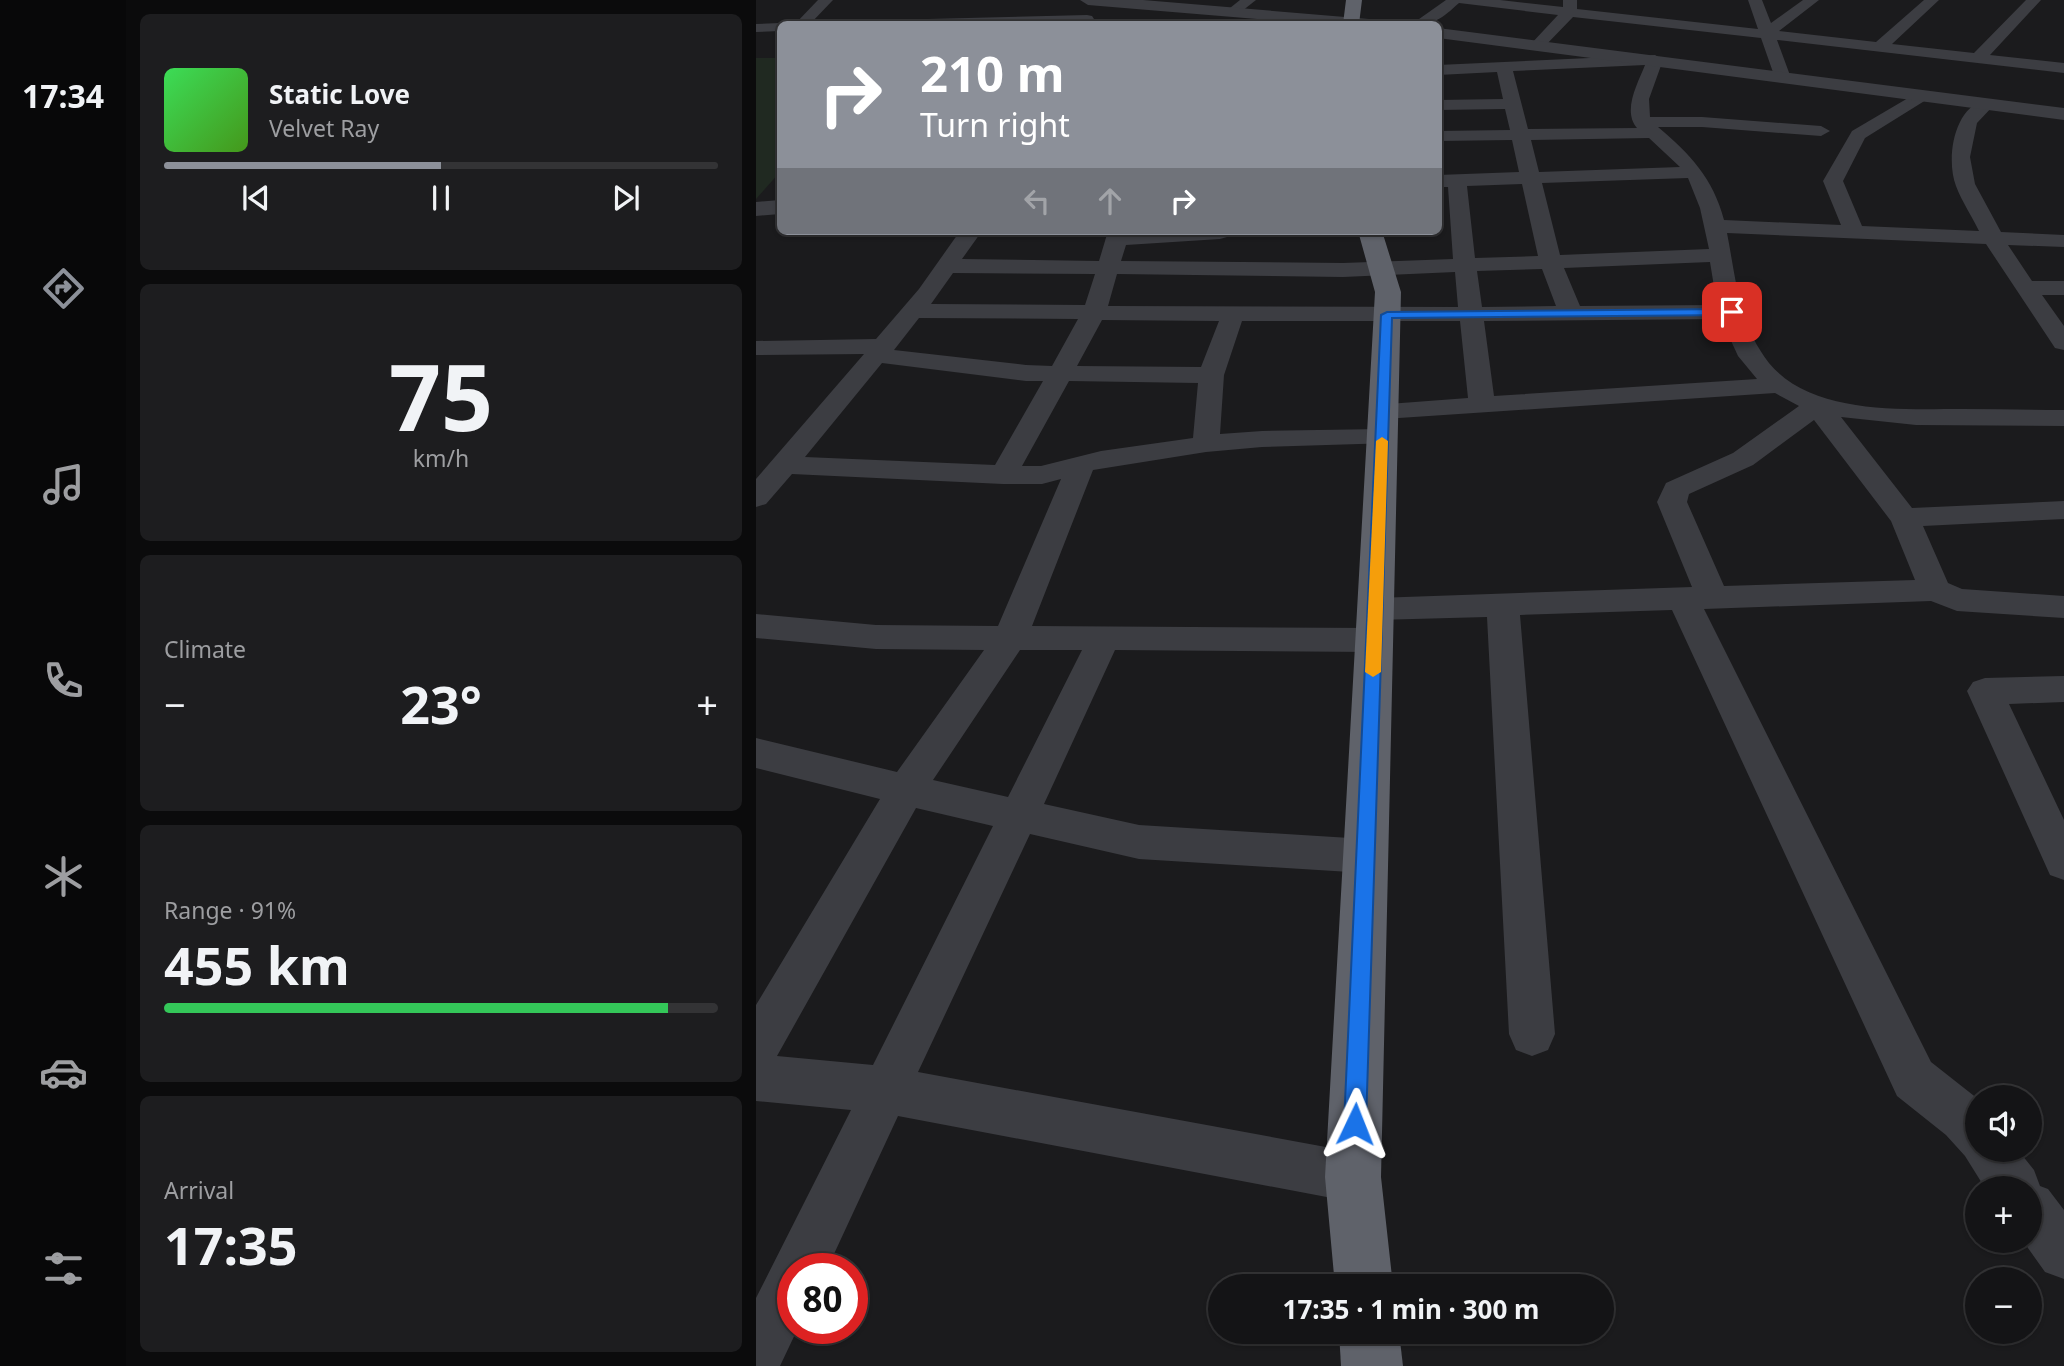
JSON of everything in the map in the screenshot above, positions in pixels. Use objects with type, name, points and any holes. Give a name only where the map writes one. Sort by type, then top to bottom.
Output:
[{"type":"highway","points":[[1355,0],[1357,21]]},
{"type":"highway","points":[[1363,1274],[1353,1177],[1388,292],[1375,250]]},
{"type":"highway","points":[[1370,1344],[1372,1366]]},
{"type":"street","points":[[805,21],[826,0]]},
{"type":"street","points":[[1232,12],[1249,0]]},
{"type":"street","points":[[1425,21],[1437,15],[1454,0]]},
{"type":"street","points":[[1462,0],[1570,6],[1767,33],[2064,68]]},
{"type":"street","points":[[1755,0],[1783,78]]},
{"type":"street","points":[[1767,33],[1812,0]]},
{"type":"street","points":[[1880,47],[1929,0]]},
{"type":"street","points":[[1978,58],[2034,0]]},
{"type":"street","points":[[1087,21],[1100,1],[1182,4],[1326,21]]},
{"type":"street","points":[[1538,45],[1570,6]]},
{"type":"street","points":[[909,21],[920,8]]},
{"type":"street","points":[[756,28],[777,27]]},
{"type":"street","points":[[1442,33],[2064,114]]},
{"type":"street","points":[[1504,41],[1512,104],[1519,134],[1551,263],[1571,314]]},
{"type":"street","points":[[1442,70],[1655,60]]},
{"type":"street","points":[[1655,60],[1640,99],[1647,128],[1695,172],[1712,209],[1718,256],[1735,326],[1752,360],[1780,385],[1817,405],[1858,415],[2064,418]]},
{"type":"street","points":[[1854,232],[1833,181],[1858,135],[1920,96]]},
{"type":"street","points":[[1442,105],[1512,104]]},
{"type":"street","points":[[1985,105],[1968,121],[1961,157],[1965,184],[1992,236],[2064,343]]},
{"type":"street","points":[[1442,136],[1647,128],[1702,122],[1821,131]]},
{"type":"street","points":[[1482,405],[1465,266],[1448,181],[1695,172]]},
{"type":"street","points":[[756,209],[777,207]]},
{"type":"street","points":[[1715,226],[2064,241]]},
{"type":"street","points":[[756,498],[913,311],[968,235]]},
{"type":"street","points":[[1003,475],[1094,313],[1118,235]]},
{"type":"street","points":[[947,265],[1108,267],[1375,250],[1465,266],[1718,256]]},
{"type":"street","points":[[2026,288],[2064,288]]},
{"type":"street","points":[[913,311],[1387,315],[1732,312]]},
{"type":"street","points":[[1206,444],[1211,375],[1233,314]]},
{"type":"street","points":[[756,348],[880,351],[1026,373],[1211,375]]},
{"type":"street","points":[[784,465],[1042,475],[1081,465],[1206,444],[1383,424],[1482,405],[1780,385]]},
{"type":"street","points":[[1817,405],[1905,519],[1935,590]]},
{"type":"street","points":[[1817,405],[1743,459],[1676,489],[1672,502],[1698,598],[1914,1079],[1965,1121]]},
{"type":"street","points":[[756,1048],[906,790],[1010,638],[1081,465]]},
{"type":"street","points":[[1905,519],[1931,515],[2064,510]]},
{"type":"street","points":[[756,626],[876,637],[1104,639],[1375,624],[1503,605],[1935,590],[1957,600],[2064,607]]},
{"type":"street","points":[[1503,605],[1532,1034]]},
{"type":"street","points":[[807,1253],[1104,639]]},
{"type":"street","points":[[2064,689],[1985,691],[2064,863]]},
{"type":"street","points":[[756,753],[1139,842],[1366,856]]},
{"type":"street","points":[[756,1077],[886,1090],[1353,1177]]},
{"type":"street","points":[[1996,1162],[2007,1176]]},
{"type":"street","points":[[2042,1223],[2064,1252]]},
{"type":"street","points":[[756,1356],[777,1313]]},
{"type":"shaded area","points":[[756,58],[777,58],[777,175],[756,199]]},
{"type":"slow traffic","points":[[1373,672],[1382,441]]},
{"type":"route","points":[[1355,1124],[1387,315],[1732,312]]}]
